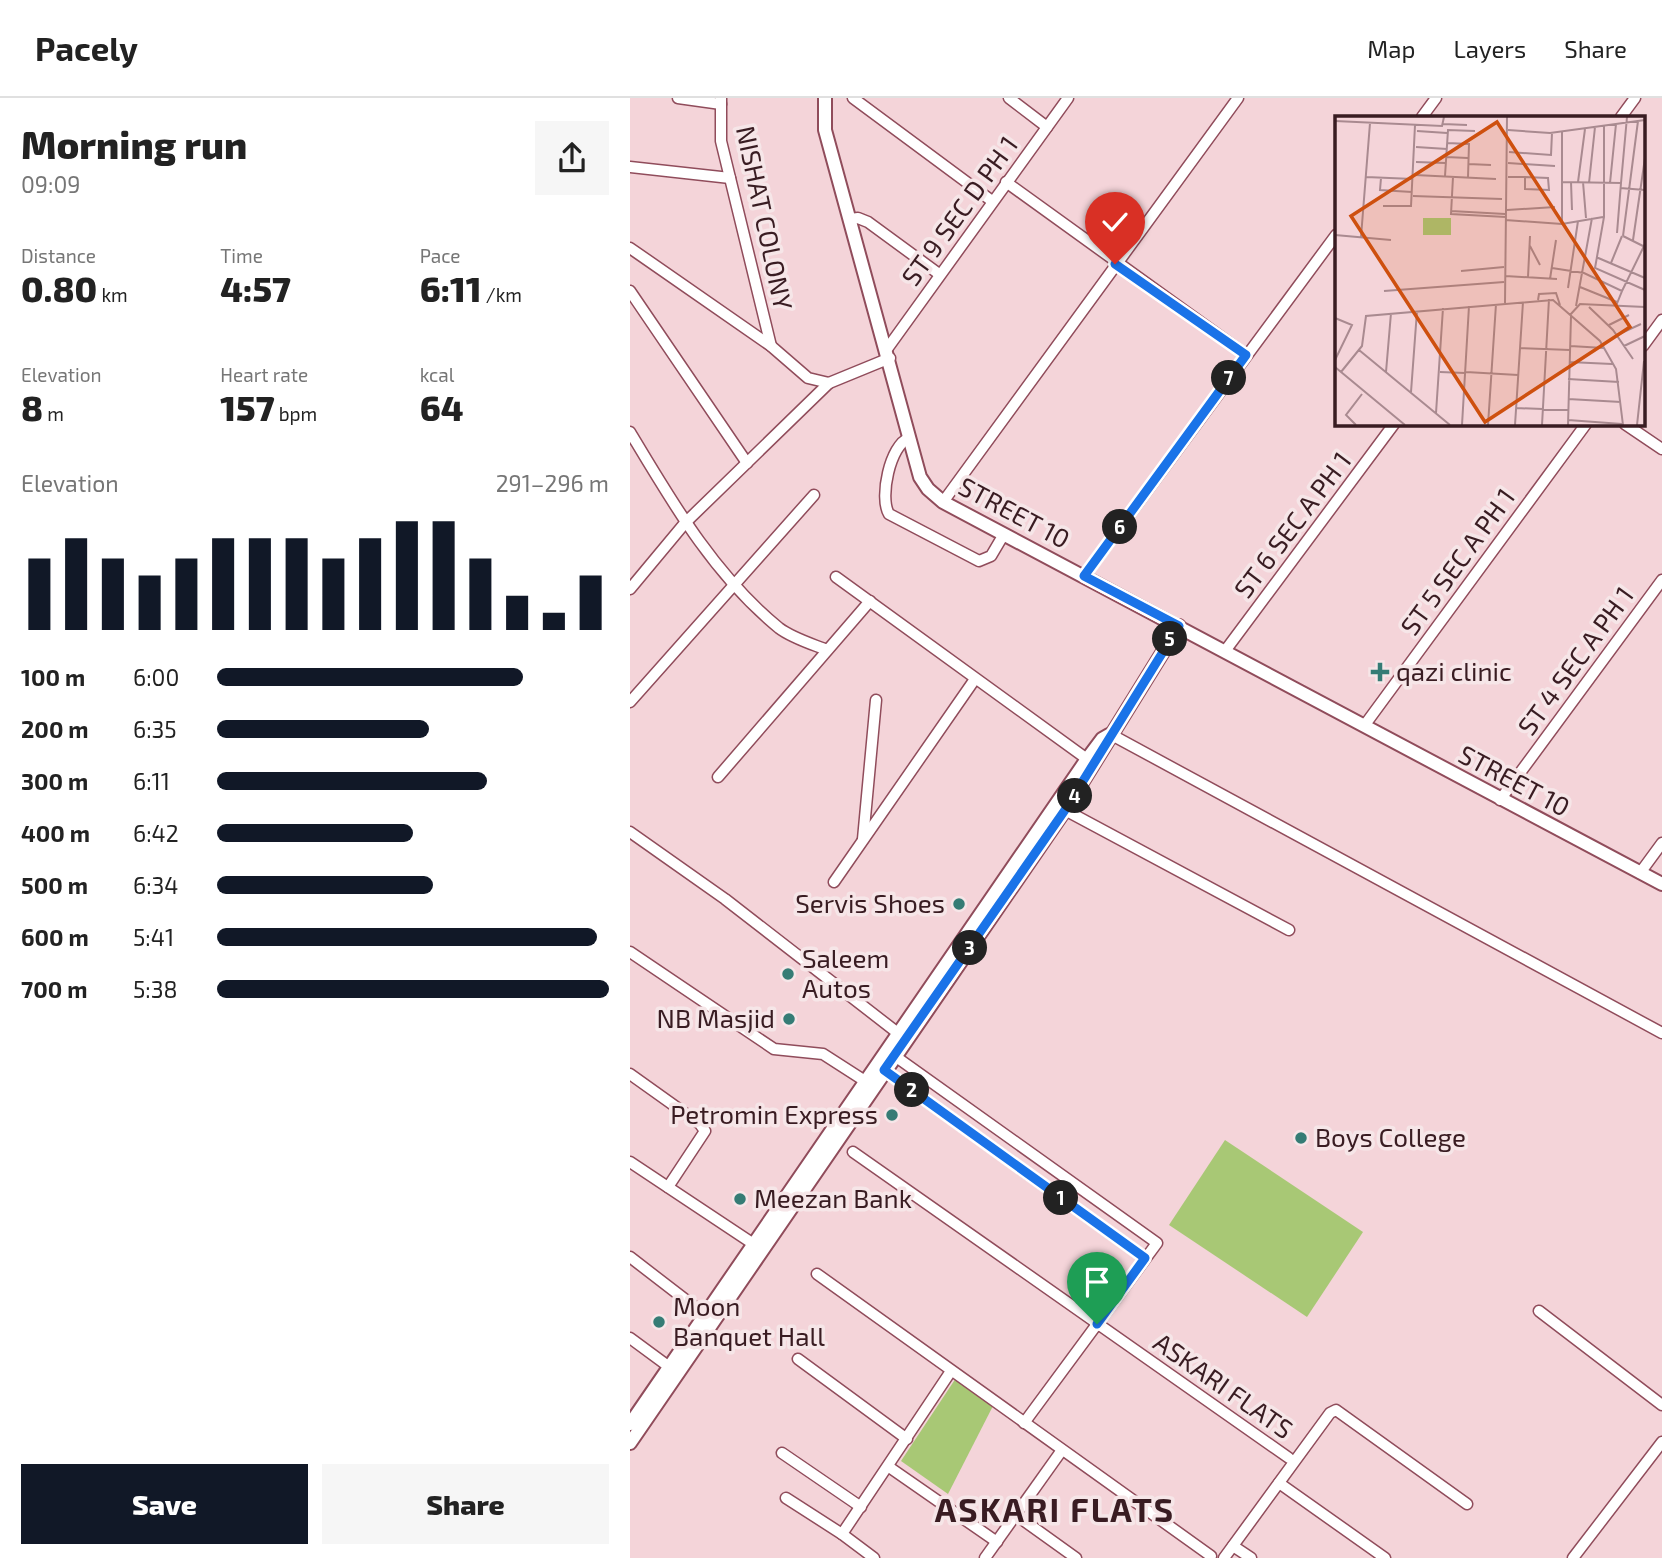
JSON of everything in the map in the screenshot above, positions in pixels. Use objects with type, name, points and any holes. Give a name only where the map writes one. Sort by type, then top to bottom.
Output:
[{"type":"street","points":[[678,98],[721,101]]},
{"type":"street","name":"STREET 10","points":[[825,98],[825,130],[889,353],[920,477],[928,489],[943,502],[1662,884]]},
{"type":"street","points":[[853,98],[992,201]]},
{"type":"street","points":[[1009,98],[1047,127]]},
{"type":"street","name":"ST 9 SEC D PH 1","points":[[889,353],[939,274],[1068,98]]},
{"type":"street","points":[[943,502],[1238,98]]},
{"type":"street","points":[[1423,116],[1436,98]]},
{"type":"street","points":[[1622,116],[1635,98]]},
{"type":"street","name":"NISHAT COLONY","points":[[721,101],[721,142],[771,346]]},
{"type":"street","points":[[630,167],[730,178]]},
{"type":"street","points":[[1006,182],[1115,264],[1246,355]]},
{"type":"street","points":[[850,219],[858,218],[868,222],[939,274]]},
{"type":"street","points":[[1084,576],[1335,236]]},
{"type":"street","name":"NISHAT COLONY","points":[[631,250],[771,346],[808,378],[829,383]]},
{"type":"street","points":[[630,291],[747,463]]},
{"type":"street","points":[[1644,345],[1662,320]]},
{"type":"street","points":[[630,589],[685,523],[829,383],[889,353]]},
{"type":"street","name":"ST 6 SEC A PH 1","points":[[1225,651],[1393,425]]},
{"type":"street","name":"ST 5 SEC A PH 1","points":[[1364,726],[1585,425]]},
{"type":"street","points":[[1626,425],[1662,449]]},
{"type":"street","points":[[630,432],[685,523],[734,585],[781,629],[827,650]]},
{"type":"street","points":[[909,438],[897,444],[892,455],[885,503],[889,514],[979,561],[990,556],[1004,534]]},
{"type":"street","points":[[630,702],[814,495]]},
{"type":"street","points":[[836,577],[1087,759]]},
{"type":"street","name":"ST 4 SEC A PH 1","points":[[1500,800],[1662,580]]},
{"type":"street","points":[[718,778],[870,601]]},
{"type":"street","points":[[903,1036],[1087,759],[1102,739],[1110,734],[1179,626]]},
{"type":"street","points":[[834,882],[975,679]]},
{"type":"street","points":[[863,839],[876,700]]},
{"type":"street","points":[[630,1443],[890,1053],[1065,810],[1109,743],[1110,734]]},
{"type":"street","points":[[1110,734],[1662,1033]]},
{"type":"street","points":[[1065,810],[1289,930]]},
{"type":"street","points":[[632,836],[725,899],[903,1036]]},
{"type":"street","points":[[1640,873],[1662,843]]},
{"type":"street","points":[[630,952],[774,1049],[823,1054],[865,1081]]},
{"type":"street","points":[[890,1053],[1157,1243],[1024,1423]]},
{"type":"street","points":[[630,1424],[865,1081],[880,1068]]},
{"type":"street","points":[[880,1068],[1145,1258]]},
{"type":"street","points":[[630,1074],[700,1124],[705,1131],[668,1187]]},
{"type":"street","name":"ASKARI FLATS","points":[[853,1152],[1289,1458]]},
{"type":"street","points":[[1018,1167],[1028,1152]]},
{"type":"street","points":[[630,1162],[752,1243]]},
{"type":"street","points":[[630,1257],[704,1314]]},
{"type":"street","points":[[817,1274],[1211,1556]]},
{"type":"street","points":[[1539,1311],[1662,1405]]},
{"type":"street","points":[[630,1338],[668,1366]]},
{"type":"street","points":[[798,1359],[907,1439]]},
{"type":"street","points":[[842,1534],[951,1371]]},
{"type":"street","points":[[1224,1558],[1330,1413],[1336,1410],[1467,1504]]},
{"type":"street","points":[[1573,1558],[1662,1442]]},
{"type":"street","points":[[985,1558],[1062,1450]]},
{"type":"street","points":[[782,1453],[861,1507]]},
{"type":"street","points":[[889,1467],[997,1542]]},
{"type":"street","points":[[1279,1483],[1385,1558]]},
{"type":"street","points":[[786,1498],[874,1558]]},
{"type":"street","points":[[1016,1515],[1076,1558]]},
{"type":"street","points":[[1233,1546],[1251,1558]]},
{"type":"street","points":[[1364,1558],[1371,1548]]},
{"type":"green space","points":[[1225,1140],[1363,1232],[1307,1317],[1169,1225]]},
{"type":"green space","points":[[958,1375],[995,1402],[948,1494],[901,1461]]},
{"type":"place","name":"qazi clinic","points":[[1380,672]]},
{"type":"place","name":"Servis Shoes","points":[[959,904]]},
{"type":"place","name":"Saleem Autos","points":[[788,974]]},
{"type":"place","name":"NB Masjid","points":[[789,1019]]},
{"type":"place","name":"Petromin Express","points":[[892,1115]]},
{"type":"place","name":"Boys College","points":[[1301,1138]]},
{"type":"place","name":"Meezan Bank","points":[[740,1199]]},
{"type":"place","name":"Moon Banquet Hall","points":[[659,1322]]},
{"type":"district","name":"ASKARI FLATS","points":[[1055,1510]]},
{"type":"route","points":[[1097,1324],[1145,1258],[884,1070],[1065,810],[1109,743],[1110,734],[1179,626],[1084,576],[1246,355],[1115,264]]}]
